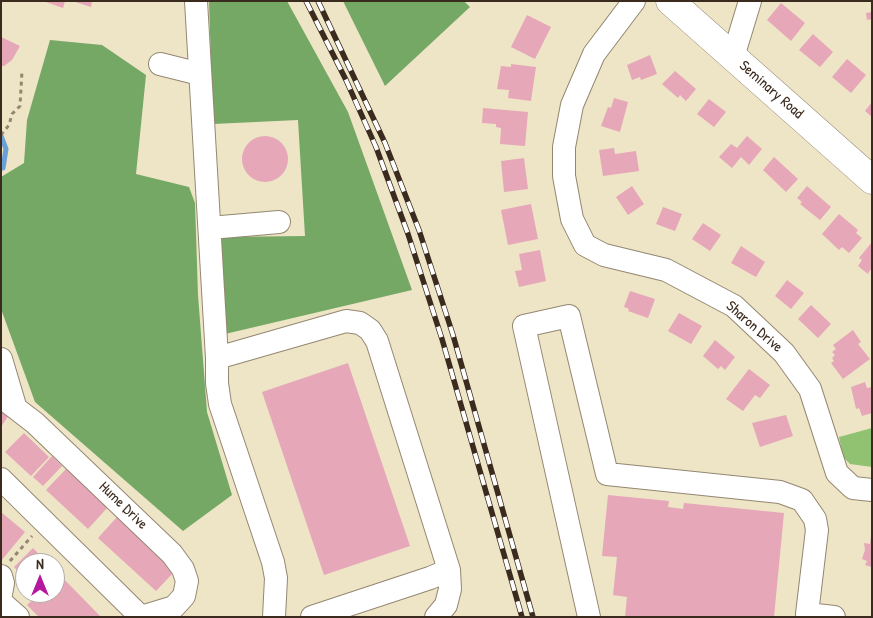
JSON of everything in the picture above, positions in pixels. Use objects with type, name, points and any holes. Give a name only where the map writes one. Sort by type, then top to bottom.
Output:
[{"type":"main road","name":"Seminary Road","points":[[670,1],[872,180]]},
{"type":"street","points":[[196,1],[217,358],[216,383],[220,404],[273,562],[276,578],[274,617]]},
{"type":"street","name":"Sharon Drive","points":[[634,1],[594,54],[572,105],[564,147],[564,176],[572,219],[585,245],[604,255],[666,270],[734,306],[784,353],[810,389],[837,473],[861,488]]},
{"type":"street","points":[[733,57],[750,1]]},
{"type":"street","points":[[160,64],[200,74]]},
{"type":"street","points":[[210,228],[279,222]]},
{"type":"street","points":[[589,617],[524,326],[570,316],[607,474],[780,492],[802,500],[815,519],[817,530],[807,615],[834,617]]},
{"type":"street","points":[[217,358],[336,323],[360,323],[370,330],[377,341],[449,570],[450,589],[446,604],[436,617]]},
{"type":"street","points":[[1,360],[8,401]]},
{"type":"street","name":"Hume Drive","points":[[8,401],[82,466],[172,554],[183,568],[187,580],[184,596],[174,607],[141,617]]},
{"type":"street","points":[[1,479],[141,617]]},
{"type":"street","points":[[312,617],[449,570]]},
{"type":"street","points":[[1,594],[3,572]]},
{"type":"street","points":[[1,602],[18,617]]},
{"type":"path","points":[[1,134],[9,125],[22,100],[22,71]]},
{"type":"path","points":[[3,572],[25,544]]},
{"type":"green space","points":[[209,1],[287,1],[348,112],[412,290],[225,334],[218,237],[305,236],[298,120],[213,124]]},
{"type":"green space","points":[[343,1],[464,1],[470,7],[385,86]]},
{"type":"green space","points":[[50,40],[102,45],[146,75],[136,174],[189,187],[195,203],[198,295],[207,412],[232,495],[183,531],[35,402],[1,309],[1,177],[24,163],[27,120]]},
{"type":"green space","points":[[872,428],[872,467],[850,464],[843,457],[839,437]]},
{"type":"building","points":[[43,1],[65,1],[63,8]]},
{"type":"building","points":[[72,1],[92,1],[91,7]]},
{"type":"building","points":[[781,3],[805,23],[791,41],[767,20]]},
{"type":"building","points":[[872,12],[872,19],[867,20],[866,13]]},
{"type":"building","points":[[527,15],[551,27],[535,59],[511,47]]},
{"type":"building","points":[[813,34],[833,52],[820,67],[799,50]]},
{"type":"building","points":[[1,37],[20,46],[12,60],[4,66],[1,66]]},
{"type":"building","points":[[650,55],[657,74],[641,80],[640,77],[632,80],[627,65]]},
{"type":"building","points":[[847,59],[866,75],[851,93],[832,77]]},
{"type":"building","points":[[511,64],[536,67],[531,101],[508,98],[509,90],[497,89],[501,66],[511,67]]},
{"type":"building","points":[[675,71],[696,89],[686,101],[680,95],[678,98],[662,84]]},
{"type":"building","points":[[614,98],[628,102],[620,132],[601,126],[608,107],[611,108]]},
{"type":"building","points":[[709,99],[726,112],[714,127],[697,114]]},
{"type":"building","points":[[872,102],[872,117],[865,111]]},
{"type":"building","points":[[483,108],[528,112],[525,146],[500,144],[501,128],[496,127],[496,124],[482,123]]},
{"type":"building","points":[[260,136],[270,136],[284,146],[288,159],[284,172],[278,178],[270,182],[260,182],[246,172],[242,164],[242,154],[252,140]]},
{"type":"building","points":[[747,136],[762,149],[749,165],[741,157],[732,168],[719,157],[731,144],[737,148]]},
{"type":"building","points":[[614,148],[615,154],[636,151],[639,171],[603,176],[599,150]]},
{"type":"building","points":[[774,157],[798,179],[786,192],[763,170]]},
{"type":"building","points":[[524,158],[528,189],[504,192],[501,161]]},
{"type":"building","points":[[632,186],[644,204],[628,215],[616,197]]},
{"type":"building","points":[[807,186],[831,207],[820,220],[800,204],[802,202],[797,198]]},
{"type":"building","points":[[531,204],[538,239],[508,245],[501,210]]},
{"type":"building","points":[[663,207],[682,214],[675,231],[656,224]]},
{"type":"building","points":[[839,214],[858,230],[856,233],[862,238],[849,253],[842,247],[839,250],[822,234]]},
{"type":"building","points":[[703,223],[721,235],[710,251],[692,239]]},
{"type":"building","points":[[872,242],[872,272],[870,270],[868,274],[858,266],[862,260],[859,258]]},
{"type":"building","points":[[741,246],[765,262],[756,277],[731,263]]},
{"type":"building","points":[[540,250],[546,281],[519,287],[515,271],[522,270],[519,254]]},
{"type":"building","points":[[787,280],[804,293],[791,309],[775,296]]},
{"type":"building","points":[[630,291],[655,299],[648,318],[628,311],[629,309],[624,307]]},
{"type":"building","points":[[811,305],[831,324],[818,338],[798,319]]},
{"type":"building","points":[[679,313],[702,326],[691,344],[668,331]]},
{"type":"building","points":[[853,330],[861,342],[858,344],[870,359],[843,379],[831,363],[834,361],[832,358],[835,355],[832,352],[836,349],[833,345]]},
{"type":"building","points":[[715,340],[735,357],[725,370],[721,366],[718,369],[703,356]]},
{"type":"building","points":[[348,363],[410,546],[324,575],[262,392]]},
{"type":"building","points":[[749,369],[770,385],[760,398],[755,395],[743,411],[726,399]]},
{"type":"building","points":[[865,382],[867,388],[872,387],[872,413],[862,416],[859,408],[856,409],[851,387]]},
{"type":"building","points":[[1,408],[10,413],[1,427]]},
{"type":"building","points":[[786,415],[793,436],[760,447],[752,423]]},
{"type":"building","points":[[24,433],[49,457],[31,476],[5,452]]},
{"type":"building","points":[[52,456],[62,466],[43,486],[33,477]]},
{"type":"building","points":[[66,469],[108,507],[88,529],[46,490]]},
{"type":"building","points":[[608,495],[669,501],[668,507],[683,509],[684,503],[784,513],[774,617],[625,617],[627,597],[613,595],[617,557],[602,556]]},
{"type":"building","points":[[1,512],[25,532],[1,561]]},
{"type":"building","points":[[117,517],[174,572],[156,591],[98,538]]},
{"type":"building","points":[[871,536],[872,567],[865,565],[867,561],[862,559],[865,550],[864,543],[870,544]]},
{"type":"building","points":[[33,548],[38,553],[28,553]]},
{"type":"building","points":[[65,580],[101,617],[39,617],[27,605],[29,603],[65,603]]},
{"type":"waterway","points":[[1,136],[6,149],[3,168]]},
{"type":"railway","points":[[306,1],[346,80],[376,147],[408,234],[442,339],[522,617]]},
{"type":"railway","points":[[318,1],[385,143],[419,230],[453,335],[533,617]]}]
